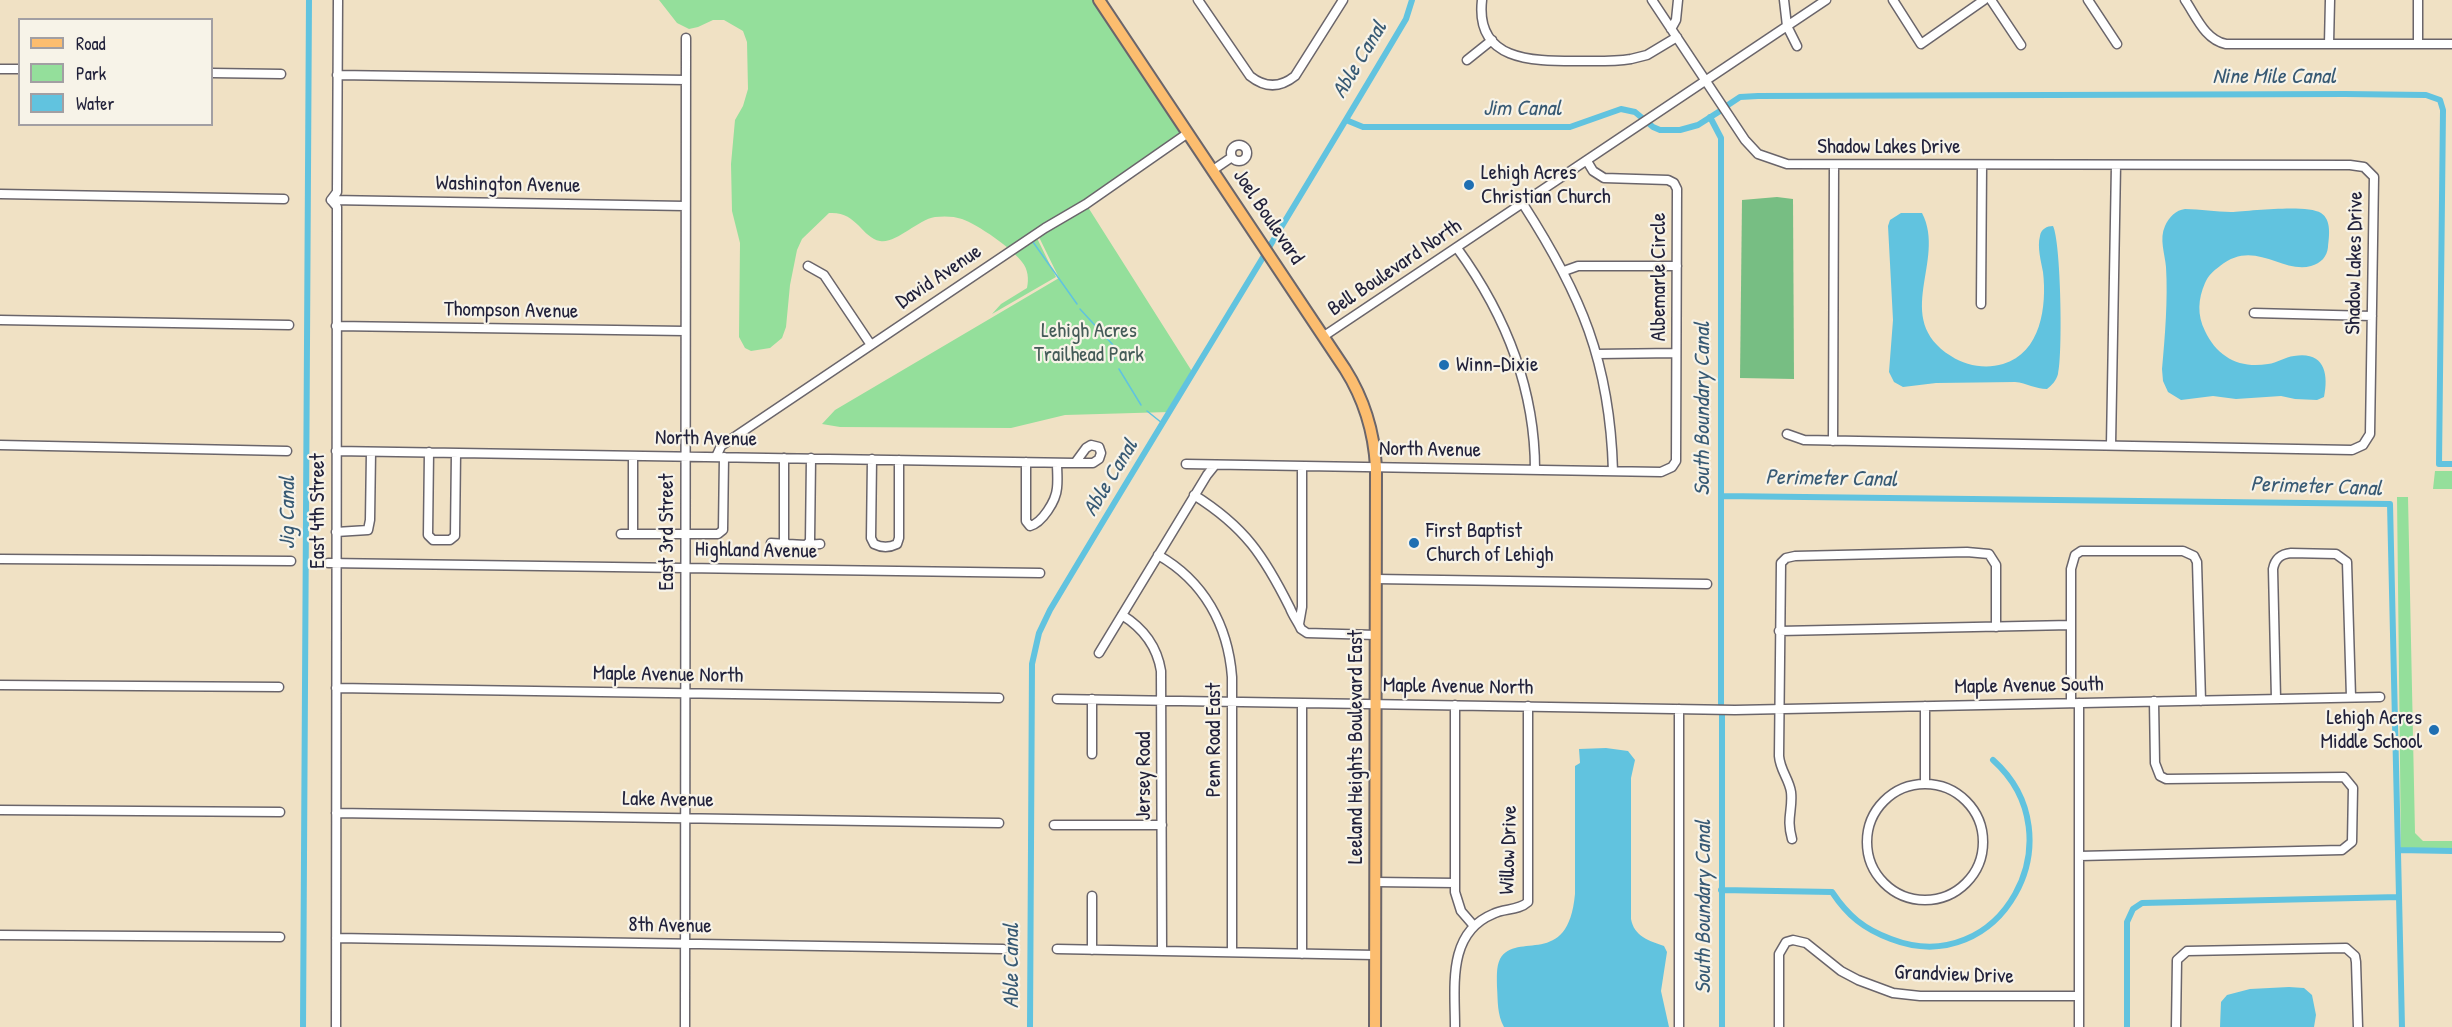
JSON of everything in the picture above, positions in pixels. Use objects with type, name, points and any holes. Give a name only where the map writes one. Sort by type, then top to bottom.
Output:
[{"type":"main road","name":"Joel Boulevard","points":[[1099,0],[1350,377],[1366,411],[1376,467]]},
{"type":"main road","name":"Leeland Heights Boulevard East","points":[[1376,467],[1376,1027]]},
{"type":"street","name":"East 4th Street","points":[[336,1027],[336,688],[332,563],[336,532],[337,207],[331,200],[337,192],[338,0]]},
{"type":"street","points":[[1198,0],[1250,76],[1262,84],[1275,85],[1295,76],[1343,0]]},
{"type":"street","points":[[1482,0],[1484,26],[1492,40],[1512,55],[1528,60],[1616,61],[1647,55],[1677,38]]},
{"type":"street","name":"Shadow Lakes Drive","points":[[1652,0],[1745,140],[1758,154],[1787,164],[2350,165],[2364,167],[2374,177],[2370,434],[2363,445],[2352,450],[1833,441],[1804,440],[1787,434]]},
{"type":"street","points":[[1671,29],[1677,19],[1678,0]]},
{"type":"street","points":[[1784,0],[1787,26],[1797,46]]},
{"type":"street","name":"Bell Boulevard North","points":[[1324,336],[1826,0]]},
{"type":"street","points":[[1893,0],[1921,44],[1984,0]]},
{"type":"street","points":[[1991,0],[2021,45]]},
{"type":"street","points":[[2088,0],[2117,44]]},
{"type":"street","points":[[2185,0],[2208,35],[2219,42],[2452,44]]},
{"type":"street","points":[[2329,44],[2330,0]]},
{"type":"street","points":[[2418,0],[2418,44]]},
{"type":"street","name":"East 3rd Street","points":[[685,1027],[686,38]]},
{"type":"street","points":[[1467,60],[1492,40]]},
{"type":"street","points":[[0,69],[18,69]]},
{"type":"street","points":[[213,73],[281,74]]},
{"type":"street","points":[[337,75],[686,80]]},
{"type":"street","name":"David Avenue","points":[[720,457],[721,446],[1046,228],[1086,204],[1188,133]]},
{"type":"street","points":[[1213,170],[1232,157]]},
{"type":"street","name":"Albemarle Circle","points":[[1587,161],[1593,171],[1604,178],[1661,180],[1674,183],[1677,189],[1676,461],[1672,467]]},
{"type":"street","points":[[1833,441],[1834,165]]},
{"type":"street","points":[[1982,165],[1982,304]]},
{"type":"street","points":[[2111,445],[2116,165]]},
{"type":"street","points":[[0,194],[284,199]]},
{"type":"street","name":"Washington Avenue","points":[[331,200],[685,206]]},
{"type":"street","points":[[1523,204],[1564,271],[1585,317],[1597,354],[1610,424],[1613,471]]},
{"type":"street","points":[[1457,248],[1483,286],[1512,344],[1529,407],[1535,470]]},
{"type":"street","points":[[808,266],[824,275],[871,345]]},
{"type":"street","points":[[1564,271],[1578,266],[1677,266]]},
{"type":"street","points":[[2254,313],[2372,316]]},
{"type":"street","points":[[0,320],[289,325]]},
{"type":"street","name":"Thompson Avenue","points":[[336,326],[685,331]]},
{"type":"street","points":[[1597,354],[1676,353]]},
{"type":"street","points":[[0,445],[287,451]]},
{"type":"street","name":"North Avenue","points":[[336,451],[1076,463]]},
{"type":"street","points":[[336,532],[368,530],[371,452]]},
{"type":"street","points":[[429,452],[428,534],[433,540],[450,540],[455,536],[456,453]]},
{"type":"street","points":[[633,456],[633,534]]},
{"type":"street","points":[[621,534],[718,534],[723,530],[720,457]]},
{"type":"street","points":[[784,458],[784,541],[786,543]]},
{"type":"street","points":[[807,544],[810,541],[811,458]]},
{"type":"street","points":[[872,459],[871,538],[879,547],[906,545]]},
{"type":"street","points":[[893,546],[897,544],[899,538],[899,460]]},
{"type":"street","points":[[1026,462],[1026,521],[1030,526],[1036,525],[1041,520],[1056,494],[1057,462]]},
{"type":"street","name":"North Avenue","points":[[1186,464],[1661,472],[1672,467]]},
{"type":"street","points":[[1099,653],[1194,495],[1215,465]]},
{"type":"street","points":[[1299,624],[1302,608],[1302,466]]},
{"type":"street","points":[[1194,495],[1225,516],[1252,544],[1274,574],[1301,629],[1307,633],[1376,635]]},
{"type":"street","points":[[771,543],[820,544]]},
{"type":"street","points":[[2079,1027],[2079,856],[2071,625],[2071,569],[2075,555],[2081,551],[2183,551],[2194,556],[2197,562],[2199,597],[2200,701]]},
{"type":"street","points":[[1792,839],[1788,822],[1790,789],[1779,763],[1779,570],[1786,558],[1806,555],[1967,552],[1989,554],[1996,565],[1996,627]]},
{"type":"street","points":[[2276,699],[2273,569],[2278,558],[2291,553],[2336,554],[2347,562],[2351,698]]},
{"type":"street","name":"Penn Road East","points":[[1158,555],[1190,579],[1217,616],[1230,654],[1232,952]]},
{"type":"street","points":[[0,559],[291,561]]},
{"type":"street","name":"Highland Avenue","points":[[332,563],[1041,573]]},
{"type":"street","points":[[1376,579],[1707,584]]},
{"type":"street","name":"Jersey Road","points":[[1122,615],[1143,632],[1155,648],[1161,671],[1162,951]]},
{"type":"street","points":[[1779,631],[2071,625]]},
{"type":"street","points":[[0,685],[279,687]]},
{"type":"street","name":"Maple Avenue North","points":[[336,688],[999,698]]},
{"type":"street","name":"Maple Avenue South","points":[[1679,709],[2380,697]]},
{"type":"street","name":"Maple Avenue North","points":[[1057,699],[1679,709]]},
{"type":"street","points":[[1092,699],[1092,754]]},
{"type":"street","points":[[2079,856],[2343,850],[2352,842],[2354,835],[2353,788],[2344,777],[2166,778],[2156,770],[2154,702]]},
{"type":"street","points":[[1302,703],[1302,954]]},
{"type":"street","points":[[1455,705],[1455,883],[1458,905],[1474,926],[1462,942],[1456,963],[1455,1027]]},
{"type":"street","name":"Willow Drive","points":[[1474,926],[1494,913],[1523,907],[1528,902],[1528,706]]},
{"type":"street","points":[[1925,706],[1925,784]]},
{"type":"street","points":[[1679,709],[1679,1027]]},
{"type":"street","points":[[1925,784],[1953,791],[1969,804],[1981,826],[1983,847],[1977,868],[1965,884],[1941,897],[1919,899],[1894,890],[1879,876],[1870,858],[1868,836],[1874,816],[1885,800],[1903,788],[1925,784]]},
{"type":"street","points":[[0,810],[280,812]]},
{"type":"street","name":"Lake Avenue","points":[[336,813],[999,823]]},
{"type":"street","points":[[1054,825],[1162,825]]},
{"type":"street","points":[[1376,882],[1455,883]]},
{"type":"street","points":[[1092,896],[1092,950]]},
{"type":"street","points":[[0,935],[280,937]]},
{"type":"street","name":"8th Avenue","points":[[336,938],[1003,949]]},
{"type":"street","name":"Grandview Drive","points":[[1779,1027],[1779,954],[1786,942],[1793,940],[1806,943],[1831,964],[1858,980],[1893,993],[1920,996],[2079,996]]},
{"type":"street","points":[[2176,1027],[2177,960],[2187,951],[2346,948],[2355,956],[2356,962],[2358,1027]]},
{"type":"street","points":[[1057,950],[1375,955]]},
{"type":"green space","points":[[659,0],[1095,0],[1184,132],[1035,234],[1056,277],[992,314],[1001,304],[1027,288],[1028,278],[1026,268],[1017,257],[985,231],[969,222],[948,216],[928,219],[900,236],[880,241],[868,235],[846,216],[829,213],[802,239],[797,250],[790,285],[786,327],[782,338],[770,348],[751,351],[745,348],[739,337],[740,243],[732,211],[731,164],[735,120],[743,106],[748,89],[747,42],[743,31],[724,20],[713,20],[689,29],[677,23]]},
{"type":"green space","points":[[1777,197],[1793,199],[1794,379],[1740,378],[1742,200]]},
{"type":"green space","name":"Lehigh Acres Trailhead Park","points":[[1086,204],[1193,373],[1169,412],[1065,415],[1011,428],[840,427],[822,424],[835,410],[1059,278],[1037,233]]},
{"type":"green space","points":[[2435,471],[2452,471],[2452,489],[2433,489]]},
{"type":"green space","points":[[2397,497],[2408,497],[2415,833],[2423,841],[2452,841],[2452,851],[2401,851]]},
{"type":"water","points":[[2185,209],[2231,212],[2304,209],[2321,213],[2327,220],[2328,247],[2321,261],[2311,266],[2300,267],[2256,256],[2244,255],[2232,258],[2217,268],[2208,278],[2199,307],[2202,325],[2210,340],[2230,359],[2248,365],[2271,363],[2304,355],[2318,360],[2325,372],[2324,397],[2317,400],[2281,396],[2236,399],[2213,396],[2181,400],[2168,392],[2163,381],[2162,369],[2167,292],[2162,236],[2171,217],[2176,212]]},
{"type":"water","points":[[1901,213],[1922,213],[1928,231],[1929,250],[1922,307],[1925,324],[1934,341],[1951,356],[1963,362],[1983,366],[1996,366],[2016,358],[2026,350],[2039,327],[2044,285],[2039,240],[2043,230],[2053,226],[2058,253],[2060,363],[2055,381],[2047,389],[2015,382],[1936,383],[1903,387],[1894,382],[1889,372],[1893,320],[1888,226],[1890,220]]},
{"type":"water","points":[[1606,748],[1628,751],[1635,760],[1631,778],[1631,919],[1639,934],[1664,946],[1667,952],[1661,991],[1669,1027],[1504,1027],[1498,1003],[1497,969],[1500,959],[1508,951],[1553,940],[1563,932],[1570,917],[1575,894],[1575,766],[1580,763],[1579,749]]},
{"type":"water","points":[[2304,988],[2312,995],[2316,1015],[2314,1027],[2220,1027],[2221,1002],[2227,995],[2250,989]]},
{"type":"waterway","name":"Jig Canal","points":[[303,1027],[309,0]]},
{"type":"waterway","name":"Able Canal","points":[[1030,1027],[1032,664],[1039,633],[1050,610],[1406,19],[1412,0]]},
{"type":"waterway","name":"Nine Mile Canal","points":[[1728,105],[1740,97],[1758,96],[2345,94],[2426,95],[2440,100],[2443,110],[2439,464],[2452,464]]},
{"type":"waterway","name":"Jim Canal","points":[[1346,120],[1363,127],[1570,127],[1621,109],[1635,112],[1660,130],[1680,130],[1698,125],[1720,111]]},
{"type":"waterway","name":"South Boundary Canal","points":[[1710,117],[1721,138],[1721,704]]},
{"type":"waterway","points":[[1033,242],[1077,304]]},
{"type":"waterway","points":[[1080,309],[1113,345],[1114,359]]},
{"type":"waterway","points":[[1119,369],[1141,405]]},
{"type":"waterway","points":[[1147,411],[1162,423]]},
{"type":"waterway","name":"Perimeter Canal","points":[[1721,496],[2390,504],[2402,1027]]},
{"type":"waterway","name":"South Boundary Canal","points":[[1722,714],[1722,1027]]},
{"type":"waterway","points":[[1721,890],[1832,892],[1857,921],[1891,939],[1930,947],[1965,940],[1994,921],[2015,894],[2027,862],[2029,826],[2018,792],[1993,760]]},
{"type":"waterway","points":[[2398,850],[2452,851]]},
{"type":"waterway","points":[[2127,1027],[2127,922],[2133,909],[2142,903],[2399,897]]},
{"type":"place","name":"Lehigh Acres Christian Church","points":[[1469,185]]},
{"type":"place","name":"Winn-Dixie","points":[[1444,365]]},
{"type":"place","name":"First Baptist Church of Lehigh","points":[[1414,543]]},
{"type":"place","name":"Lehigh Acres Middle School","points":[[2434,730]]}]
